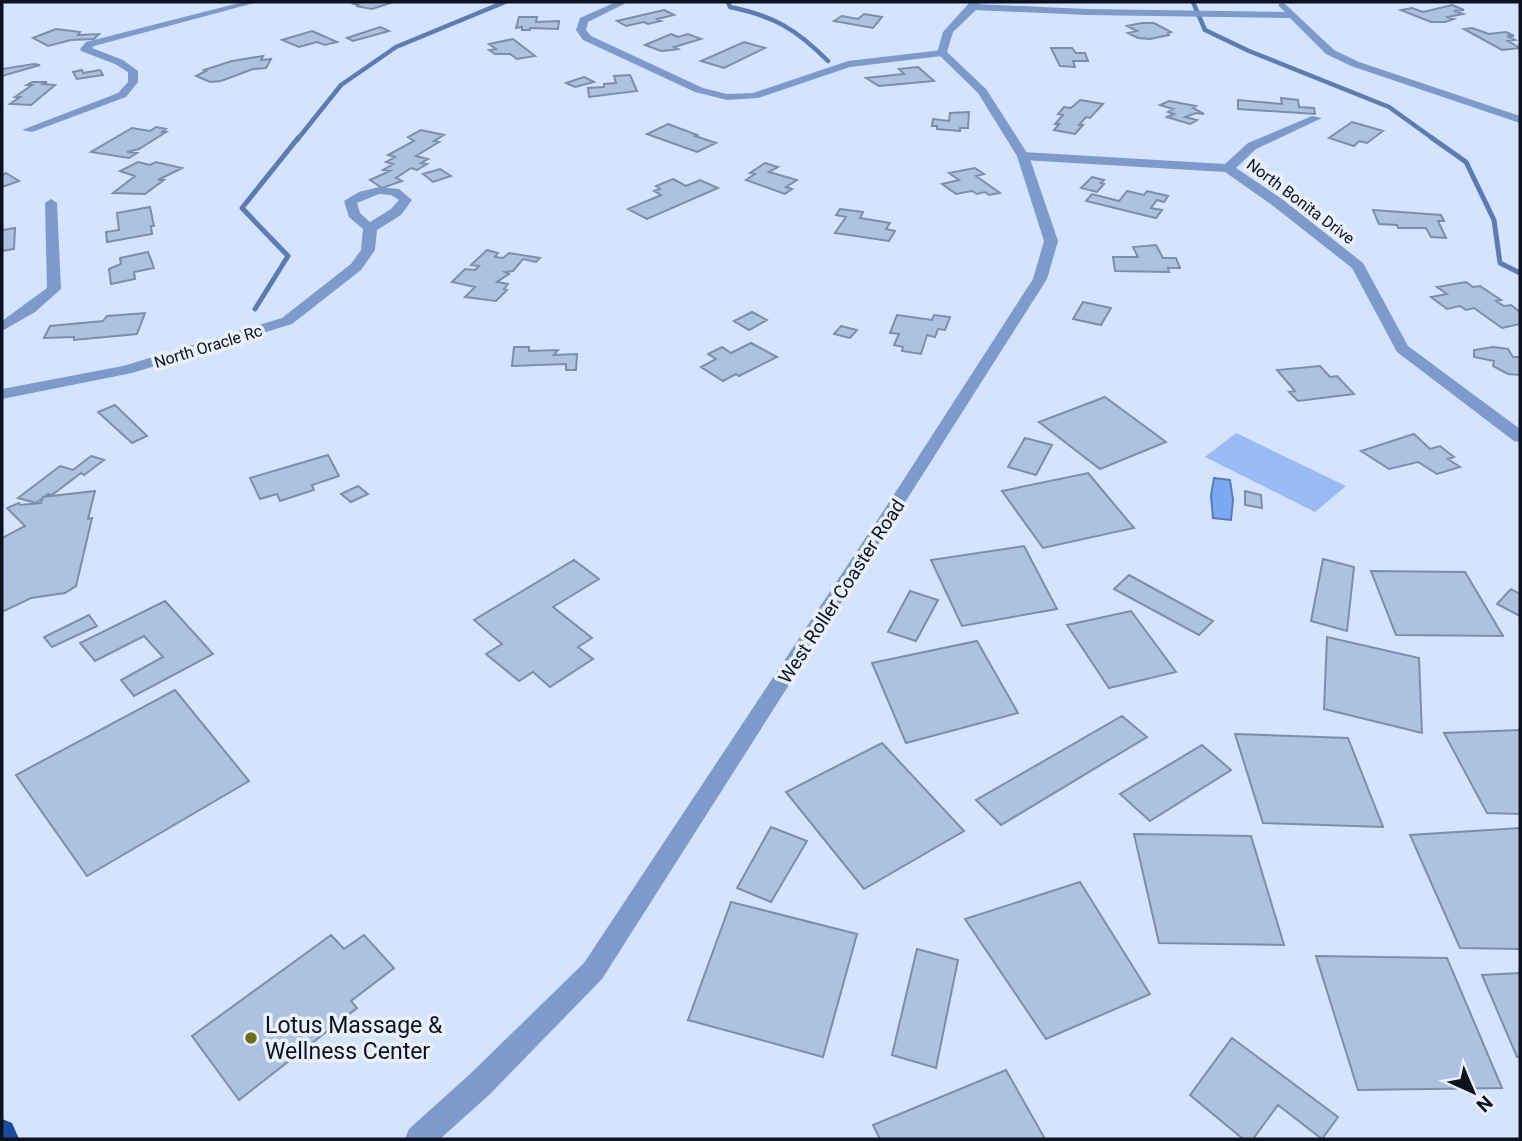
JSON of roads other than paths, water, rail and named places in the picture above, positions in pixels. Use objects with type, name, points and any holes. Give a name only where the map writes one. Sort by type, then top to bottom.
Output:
[{"type":"highway","points":[[2,1133],[5,1139]]},
{"type":"street","points":[[28,130],[122,95],[133,82],[134,71],[85,49],[90,44],[253,2]]},
{"type":"street","points":[[624,2],[583,20],[581,30],[587,38],[699,90],[727,97],[754,96],[848,64],[942,52],[947,29],[974,4],[1087,12],[1291,15]]},
{"type":"street","points":[[1280,2],[1330,52],[1355,64],[1520,120]]},
{"type":"street","name":"West Roller Coaster Road","points":[[419,1139],[479,1085],[593,971],[892,512],[1040,279],[1051,241],[1023,156],[982,91],[942,52]]},
{"type":"street","points":[[1228,168],[1252,146],[1316,118]]},
{"type":"street","name":"North Bonita Drive","points":[[1023,156],[1228,168],[1358,265],[1402,349],[1520,438]]},
{"type":"street","points":[[2,327],[54,289],[51,203]]},
{"type":"street","name":"North Oracle Rc","points":[[2,394],[126,370],[288,321],[356,267],[368,250],[370,228]]},
{"type":"waterway","points":[[297,140],[341,85],[396,47],[505,2]]},
{"type":"waterway","points":[[728,2],[730,7],[784,25],[828,61]]},
{"type":"waterway","points":[[1193,2],[1205,30],[1249,51],[1389,107],[1435,140]]},
{"type":"waterway","points":[[255,309],[288,256],[242,208],[298,138]]},
{"type":"waterway","points":[[1432,138],[1466,162],[1494,220],[1500,263],[1520,273]]},
{"type":"place","name":"Lotus Massage & Wellness Center","points":[[251,1038]]}]
